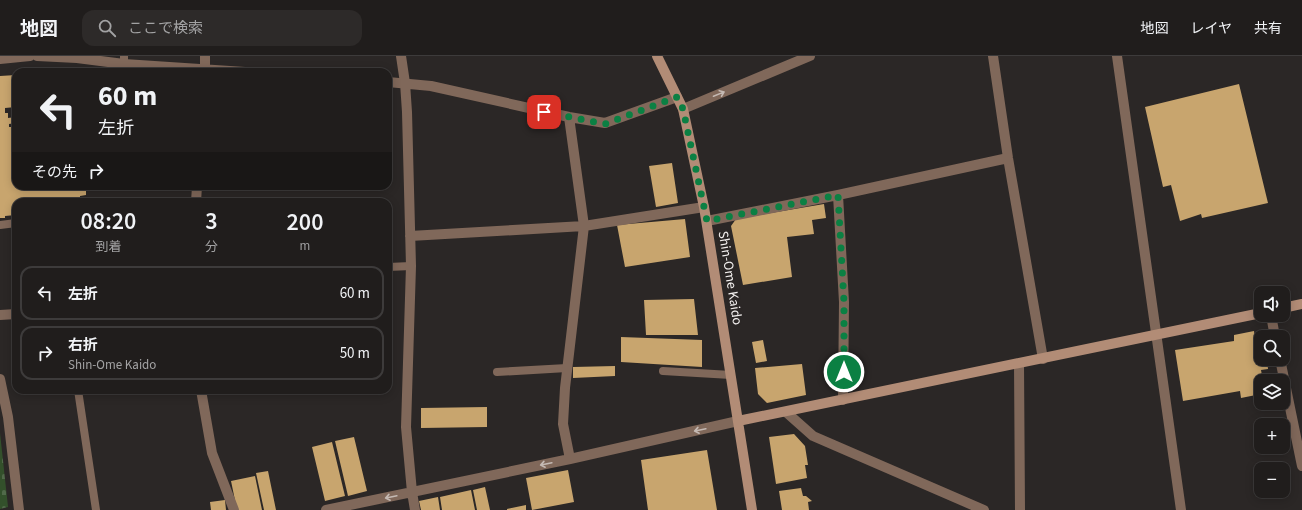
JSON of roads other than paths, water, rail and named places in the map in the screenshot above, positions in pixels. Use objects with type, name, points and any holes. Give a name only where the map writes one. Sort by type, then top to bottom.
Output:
[{"type":"street","points":[[0,59],[30,56]]},
{"type":"street","points":[[37,56],[124,60],[189,68]]},
{"type":"street","points":[[205,56],[205,68]]},
{"type":"street","points":[[400,56],[405,83],[407,112],[411,266],[406,427],[415,510]]},
{"type":"street","name":"Shin-Ome Kaido","points":[[657,56],[683,109],[707,221],[752,510]]},
{"type":"street","points":[[683,109],[810,56]]},
{"type":"street","points":[[993,56],[1008,158],[1043,359]]},
{"type":"street","points":[[1117,56],[1181,510]]},
{"type":"street","points":[[392,82],[431,86],[605,124],[677,97]]},
{"type":"street","points":[[569,117],[584,226],[567,368],[563,424],[570,459]]},
{"type":"street","points":[[707,221],[838,195],[1008,158]]},
{"type":"street","points":[[838,195],[844,302],[843,400]]},
{"type":"street","points":[[410,236],[584,226],[704,207]]},
{"type":"street","points":[[1290,307],[1302,304]]},
{"type":"street","points":[[0,315],[12,314]]},
{"type":"street","points":[[326,510],[1254,314]]},
{"type":"street","points":[[1019,364],[1020,510]]},
{"type":"street","points":[[1281,366],[1302,466]]},
{"type":"street","points":[[0,379],[8,417],[19,510]]},
{"type":"street","points":[[202,394],[212,453],[234,510]]},
{"type":"street","points":[[786,412],[813,436],[984,510]]},
{"type":"lane","points":[[0,225],[12,224]]},
{"type":"lane","points":[[392,267],[411,266]]},
{"type":"lane","points":[[497,372],[567,368]]},
{"type":"lane","points":[[663,371],[731,375]]},
{"type":"lane","points":[[79,394],[96,510]]}]
